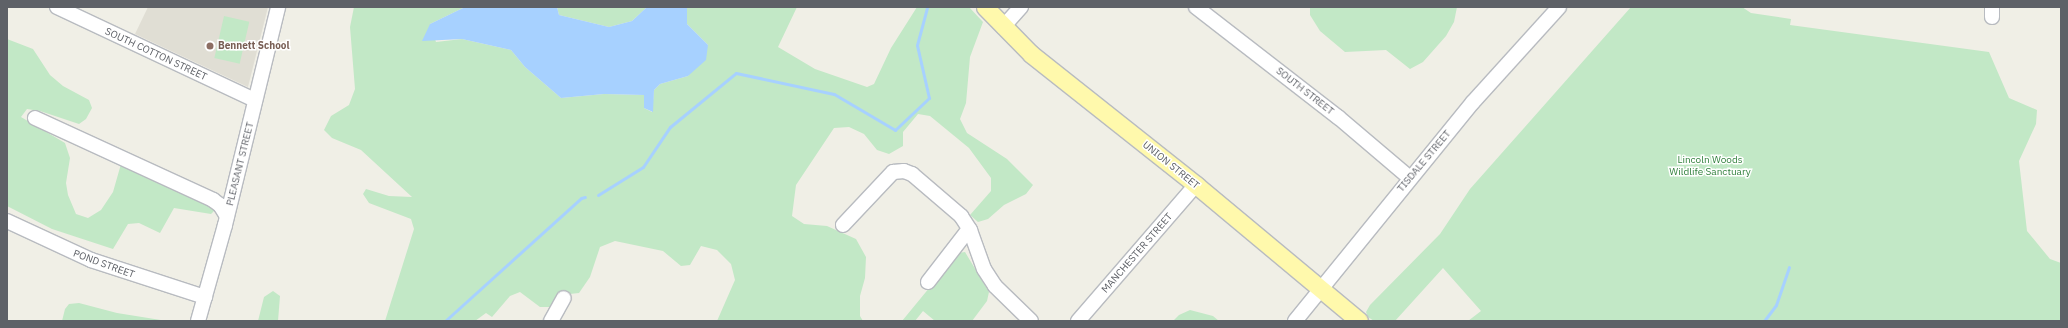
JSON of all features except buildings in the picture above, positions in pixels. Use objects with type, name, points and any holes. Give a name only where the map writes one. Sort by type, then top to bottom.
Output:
[{"type":"main road","name":"UNION STREET","points":[[985,7],[1031,54],[1196,185],[1359,321]]},
{"type":"street","name":"SOUTH COTTON STREET","points":[[57,7],[255,100]]},
{"type":"street","name":"PLEASANT STREET","points":[[198,321],[227,216],[278,7]]},
{"type":"street","points":[[1003,27],[1021,7]]},
{"type":"street","name":"SOUTH STREET","points":[[1196,7],[1338,117],[1410,178]]},
{"type":"street","name":"TISDALE STREET","points":[[1295,321],[1410,178],[1506,64],[1559,7]]},
{"type":"street","points":[[34,118],[213,200],[220,204],[227,216]]},
{"type":"street","points":[[843,225],[884,179],[899,172],[912,174],[932,189],[961,216],[969,229],[984,269],[995,286],[1031,321]]},
{"type":"street","name":"MANCHESTER STREET","points":[[1078,321],[1196,185]]},
{"type":"street","name":"POND STREET","points":[[7,221],[91,260],[205,297]]},
{"type":"street","points":[[928,282],[969,229]]},
{"type":"street","points":[[551,321],[564,298]]},
{"type":"shaded area","name":"Bennett School","points":[[148,7],[268,7],[248,87],[135,34]]},
{"type":"green space","points":[[354,7],[465,7],[430,24],[436,42],[462,39],[511,50],[525,67],[561,98],[604,94],[644,95],[644,108],[652,112],[654,90],[660,84],[688,76],[708,45],[687,24],[687,7],[797,7],[778,47],[815,69],[867,87],[874,84],[891,48],[917,7],[969,7],[983,22],[970,57],[966,103],[960,119],[967,133],[1007,159],[1033,185],[1026,194],[1004,205],[988,219],[978,222],[970,215],[991,191],[991,178],[969,148],[930,116],[918,114],[903,132],[903,146],[889,154],[877,150],[864,134],[849,127],[834,128],[796,185],[792,216],[804,224],[827,226],[856,239],[866,257],[865,278],[860,296],[860,316],[863,321],[717,321],[735,280],[731,264],[717,250],[701,246],[690,265],[681,266],[663,251],[615,241],[600,247],[590,277],[579,293],[560,295],[550,307],[540,307],[520,292],[510,296],[492,317],[486,313],[475,321],[385,321],[414,229],[411,219],[369,203],[363,194],[366,189],[389,196],[412,197],[361,150],[332,138],[324,130],[331,116],[349,105],[355,89],[350,27]]},
{"type":"green space","points":[[557,7],[647,7],[632,21],[609,27],[559,15]]},
{"type":"green space","points":[[1310,7],[1457,7],[1454,22],[1446,36],[1423,62],[1410,69],[1386,50],[1345,52],[1320,31],[1310,15]]},
{"type":"green space","name":"Lincoln Woods Wildlife Sanctuary","points":[[1631,7],[1742,7],[1751,13],[1791,19],[1790,25],[1989,52],[2009,98],[2037,110],[2036,124],[2019,161],[2027,231],[2050,259],[2061,263],[2061,321],[1468,321],[1481,311],[1443,268],[1395,321],[1374,321],[1368,317],[1366,312],[1370,305],[1440,234],[1470,189]]},
{"type":"green space","points":[[224,16],[249,22],[240,64],[214,58]]},
{"type":"green space","points":[[7,39],[33,49],[50,75],[63,86],[89,100],[92,108],[86,119],[79,124],[40,111],[27,109],[21,117],[65,143],[70,158],[66,183],[68,195],[76,214],[88,218],[101,210],[113,192],[121,164],[211,205],[214,211],[211,214],[174,208],[160,233],[139,223],[128,224],[113,249],[52,229],[7,206]]},
{"type":"green space","points":[[965,252],[989,292],[987,301],[972,321],[935,321],[923,311],[915,321],[902,321],[958,253]]},
{"type":"green space","points":[[273,291],[280,296],[278,321],[258,321],[264,297]]},
{"type":"green space","points":[[79,303],[117,313],[167,321],[62,321],[65,309],[69,304]]},
{"type":"green space","points":[[1190,310],[1213,316],[1219,321],[1173,321],[1179,315]]},
{"type":"water","points":[[465,7],[557,7],[559,15],[609,27],[632,21],[647,7],[687,7],[687,24],[708,45],[706,60],[688,76],[660,84],[654,90],[653,112],[644,108],[644,95],[604,94],[561,98],[525,67],[511,50],[462,39],[422,41],[430,24]]},
{"type":"waterway","points":[[598,195],[643,167],[670,127],[736,73],[834,94],[895,130],[929,98],[917,45],[927,7]]},
{"type":"waterway","points":[[445,321],[581,198],[585,197]]},
{"type":"waterway","points":[[1764,321],[1776,305],[1789,267]]},
{"type":"place","name":"Bennett School","points":[[210,46]]}]
